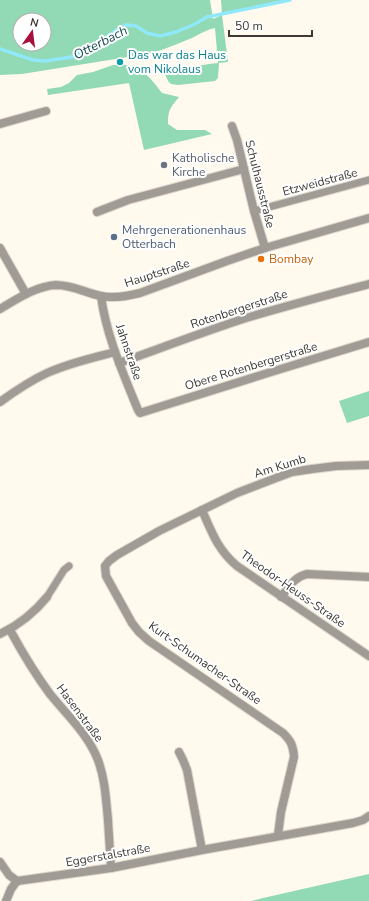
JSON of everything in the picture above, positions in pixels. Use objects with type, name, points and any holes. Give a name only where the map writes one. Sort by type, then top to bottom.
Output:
[{"type":"street","points":[[0,124],[46,111]]},
{"type":"street","name":"Schulhausstraße","points":[[232,126],[265,248]]},
{"type":"street","points":[[97,212],[128,200],[244,169]]},
{"type":"street","name":"Hauptstraße","points":[[0,309],[26,294],[48,286],[68,286],[100,296],[128,296],[265,248],[369,218]]},
{"type":"street","points":[[0,248],[26,294]]},
{"type":"street","name":"Rotenbergerstraße","points":[[119,363],[285,306],[369,284]]},
{"type":"street","name":"Jahnstraße","points":[[100,296],[115,352],[140,414]]},
{"type":"street","name":"Obere Rotenbergerstraße","points":[[140,414],[369,342]]},
{"type":"street","points":[[0,402],[16,390],[49,372],[115,352]]},
{"type":"street","name":"Am Kumb","points":[[202,510],[238,492],[292,472],[336,466],[369,465]]},
{"type":"street","name":"Theodor-Heuss-Straße","points":[[202,510],[219,546],[237,566],[369,656]]},
{"type":"street","name":"Kurt-Schumacher-Straße","points":[[202,510],[159,531],[117,555],[106,564],[106,576],[132,623],[149,641],[283,733],[290,740],[294,757],[281,812],[278,835]]},
{"type":"street","points":[[281,597],[296,579],[307,574],[369,577]]},
{"type":"street","points":[[0,634],[10,630],[21,622],[41,605],[47,597]]},
{"type":"street","name":"Hasenstraße","points":[[10,630],[34,671],[50,694],[82,732],[98,759],[106,789],[111,868]]},
{"type":"street","points":[[179,752],[187,770],[202,850]]},
{"type":"street","name":"Eggerstalstraße","points":[[17,882],[111,868],[278,835],[353,823],[363,820],[369,816]]},
{"type":"street","points":[[0,862],[9,875],[17,882],[11,889],[6,901]]},
{"type":"lane","name":"Etzweidstraße","points":[[254,211],[369,180]]},
{"type":"lane","points":[[47,597],[69,566]]},
{"type":"green space","points":[[0,0],[210,0],[213,19],[222,15],[228,62],[219,63],[218,78],[215,81],[178,85],[171,84],[165,74],[192,67],[218,63],[215,28],[153,53],[22,74],[0,75]]},
{"type":"green space","points":[[221,0],[285,0],[222,14]]},
{"type":"green space","points":[[113,65],[126,65],[137,68],[147,75],[162,93],[179,97],[170,109],[168,124],[177,130],[205,130],[212,134],[144,150],[129,83],[48,95],[47,89],[61,87],[69,83],[77,75],[93,72]]},
{"type":"green space","points":[[369,391],[369,416],[347,423],[339,401]]},
{"type":"green space","points":[[369,874],[369,901],[251,901],[263,898]]},
{"type":"waterway","name":"Otterbach","points":[[0,49],[33,60],[45,61],[72,57],[88,50],[126,25],[136,26],[147,33],[160,36],[176,32],[207,17],[290,0]]},
{"type":"place","name":"Das war das Haus vom Nikolaus","points":[[120,62]]},
{"type":"place","name":"Katholische Kirche","points":[[164,165]]},
{"type":"place","name":"Mehrgenerationenhaus Otterbach","points":[[114,237]]},
{"type":"place","name":"Bombay","points":[[261,259]]}]
